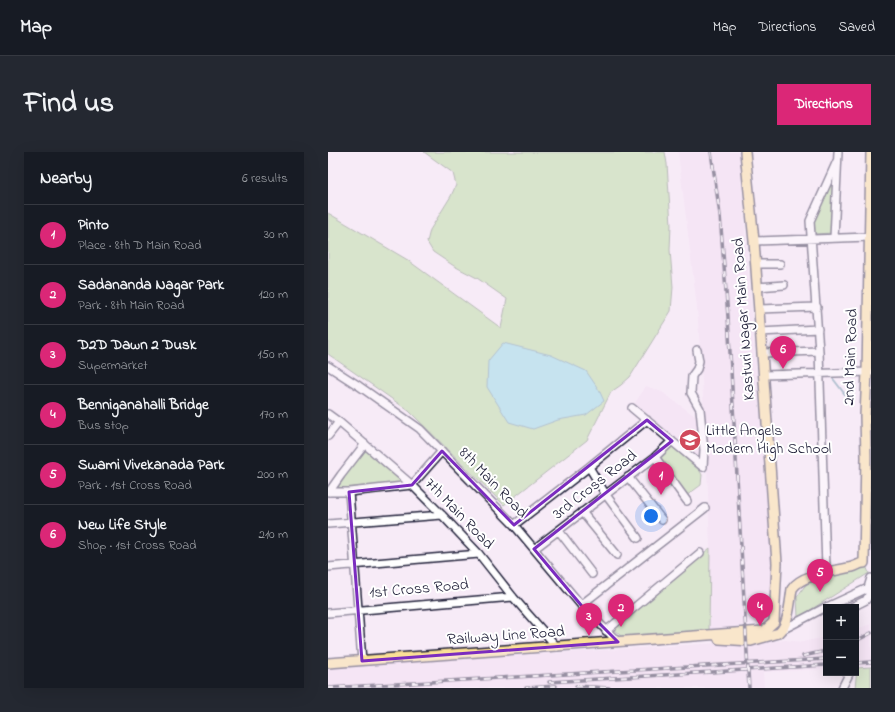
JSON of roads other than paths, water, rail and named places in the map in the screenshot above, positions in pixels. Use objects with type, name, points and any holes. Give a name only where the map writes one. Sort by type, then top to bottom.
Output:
[{"type":"main road","name":"Kasturi Nagar Main Road","points":[[745,152],[756,264],[776,555],[777,582],[774,622],[770,627]]},
{"type":"main road","name":"2nd Main Road","points":[[865,563],[866,457],[869,372],[869,237],[871,152]]},
{"type":"main road","points":[[782,630],[786,621],[792,589],[794,586],[806,579],[827,572],[865,563]]},
{"type":"main road","name":"Railway Line Road","points":[[328,663],[710,635],[764,630],[770,627]]},
{"type":"main road","name":"Railway Line Road","points":[[710,635],[722,640],[751,641],[764,638],[782,630]]},
{"type":"street","points":[[834,238],[838,152]]},
{"type":"street","points":[[826,568],[818,328],[810,221],[837,161]]},
{"type":"street","points":[[754,241],[869,237]]},
{"type":"street","points":[[756,264],[780,264]]},
{"type":"street","points":[[757,287],[784,285]]},
{"type":"street","points":[[759,309],[817,307]]},
{"type":"street","points":[[760,332],[818,328]]},
{"type":"street","points":[[632,408],[704,467],[700,409],[691,393],[692,376],[697,370],[699,361],[696,350]]},
{"type":"street","points":[[762,353],[819,351]]},
{"type":"street","name":"8th Main Road","points":[[328,366],[359,386],[420,430],[514,525],[581,605],[618,642]]},
{"type":"street","points":[[763,375],[869,372]]},
{"type":"street","name":"7th Main Road","points":[[328,414],[412,485],[442,515],[479,554],[513,597],[557,647]]},
{"type":"street","points":[[514,525],[590,467],[647,420]]},
{"type":"street","points":[[328,436],[339,422]]},
{"type":"street","name":"3rd Cross Road","points":[[534,549],[628,476],[655,457],[672,441]]},
{"type":"street","points":[[328,492],[365,444]]},
{"type":"street","points":[[328,492],[348,492],[412,485],[442,451]]},
{"type":"street","points":[[655,457],[687,501]]},
{"type":"street","points":[[590,467],[606,494],[638,538]]},
{"type":"street","points":[[628,476],[662,520]]},
{"type":"street","points":[[348,492],[362,661]]},
{"type":"street","points":[[581,605],[705,508]]},
{"type":"street","points":[[582,512],[617,555]]},
{"type":"street","points":[[328,524],[442,515]]},
{"type":"street","points":[[559,531],[592,574]]},
{"type":"street","points":[[606,631],[700,553]]},
{"type":"street","points":[[328,567],[479,554]]},
{"type":"street","points":[[858,604],[866,600],[869,596],[868,588],[871,578]]},
{"type":"street","name":"Railway Line Road","points":[[833,604],[868,588]]},
{"type":"street","name":"1st Cross Road","points":[[328,613],[513,597]]},
{"type":"street","name":"Railway Line Road","points":[[782,630],[823,609]]},
{"type":"street","points":[[842,688],[848,676]]},
{"type":"water","points":[[503,343],[551,355],[586,371],[599,390],[604,401],[586,415],[558,420],[533,429],[509,422],[487,387],[488,361]]},
{"type":"waterway","points":[[831,376],[850,401]]},
{"type":"railway","points":[[711,152],[720,215],[728,317],[749,688]]},
{"type":"railway","points":[[858,640],[871,633]]},
{"type":"railway","points":[[803,656],[823,652]]},
{"type":"railway","points":[[328,688],[823,659]]},
{"type":"railway","points":[[859,663],[871,662]]},
{"type":"railway","points":[[549,682],[823,665]]},
{"type":"railway","points":[[526,688],[556,686]]},
{"type":"railway","points":[[576,686],[609,688]]},
{"type":"place","name":"New Life Style","points":[[783,369]]},
{"type":"place","name":"Little Angels Modern High School","points":[[690,440]]},
{"type":"place","name":"Pinto","points":[[661,495]]},
{"type":"place","name":"Swami Vivekanada Park","points":[[820,592]]},
{"type":"place","name":"Benniganahalli Bridge","points":[[760,626]]},
{"type":"place","name":"Sadananda Nagar Park","points":[[621,627]]},
{"type":"place","name":"D2D Dawn 2 Dusk","points":[[589,636]]}]
